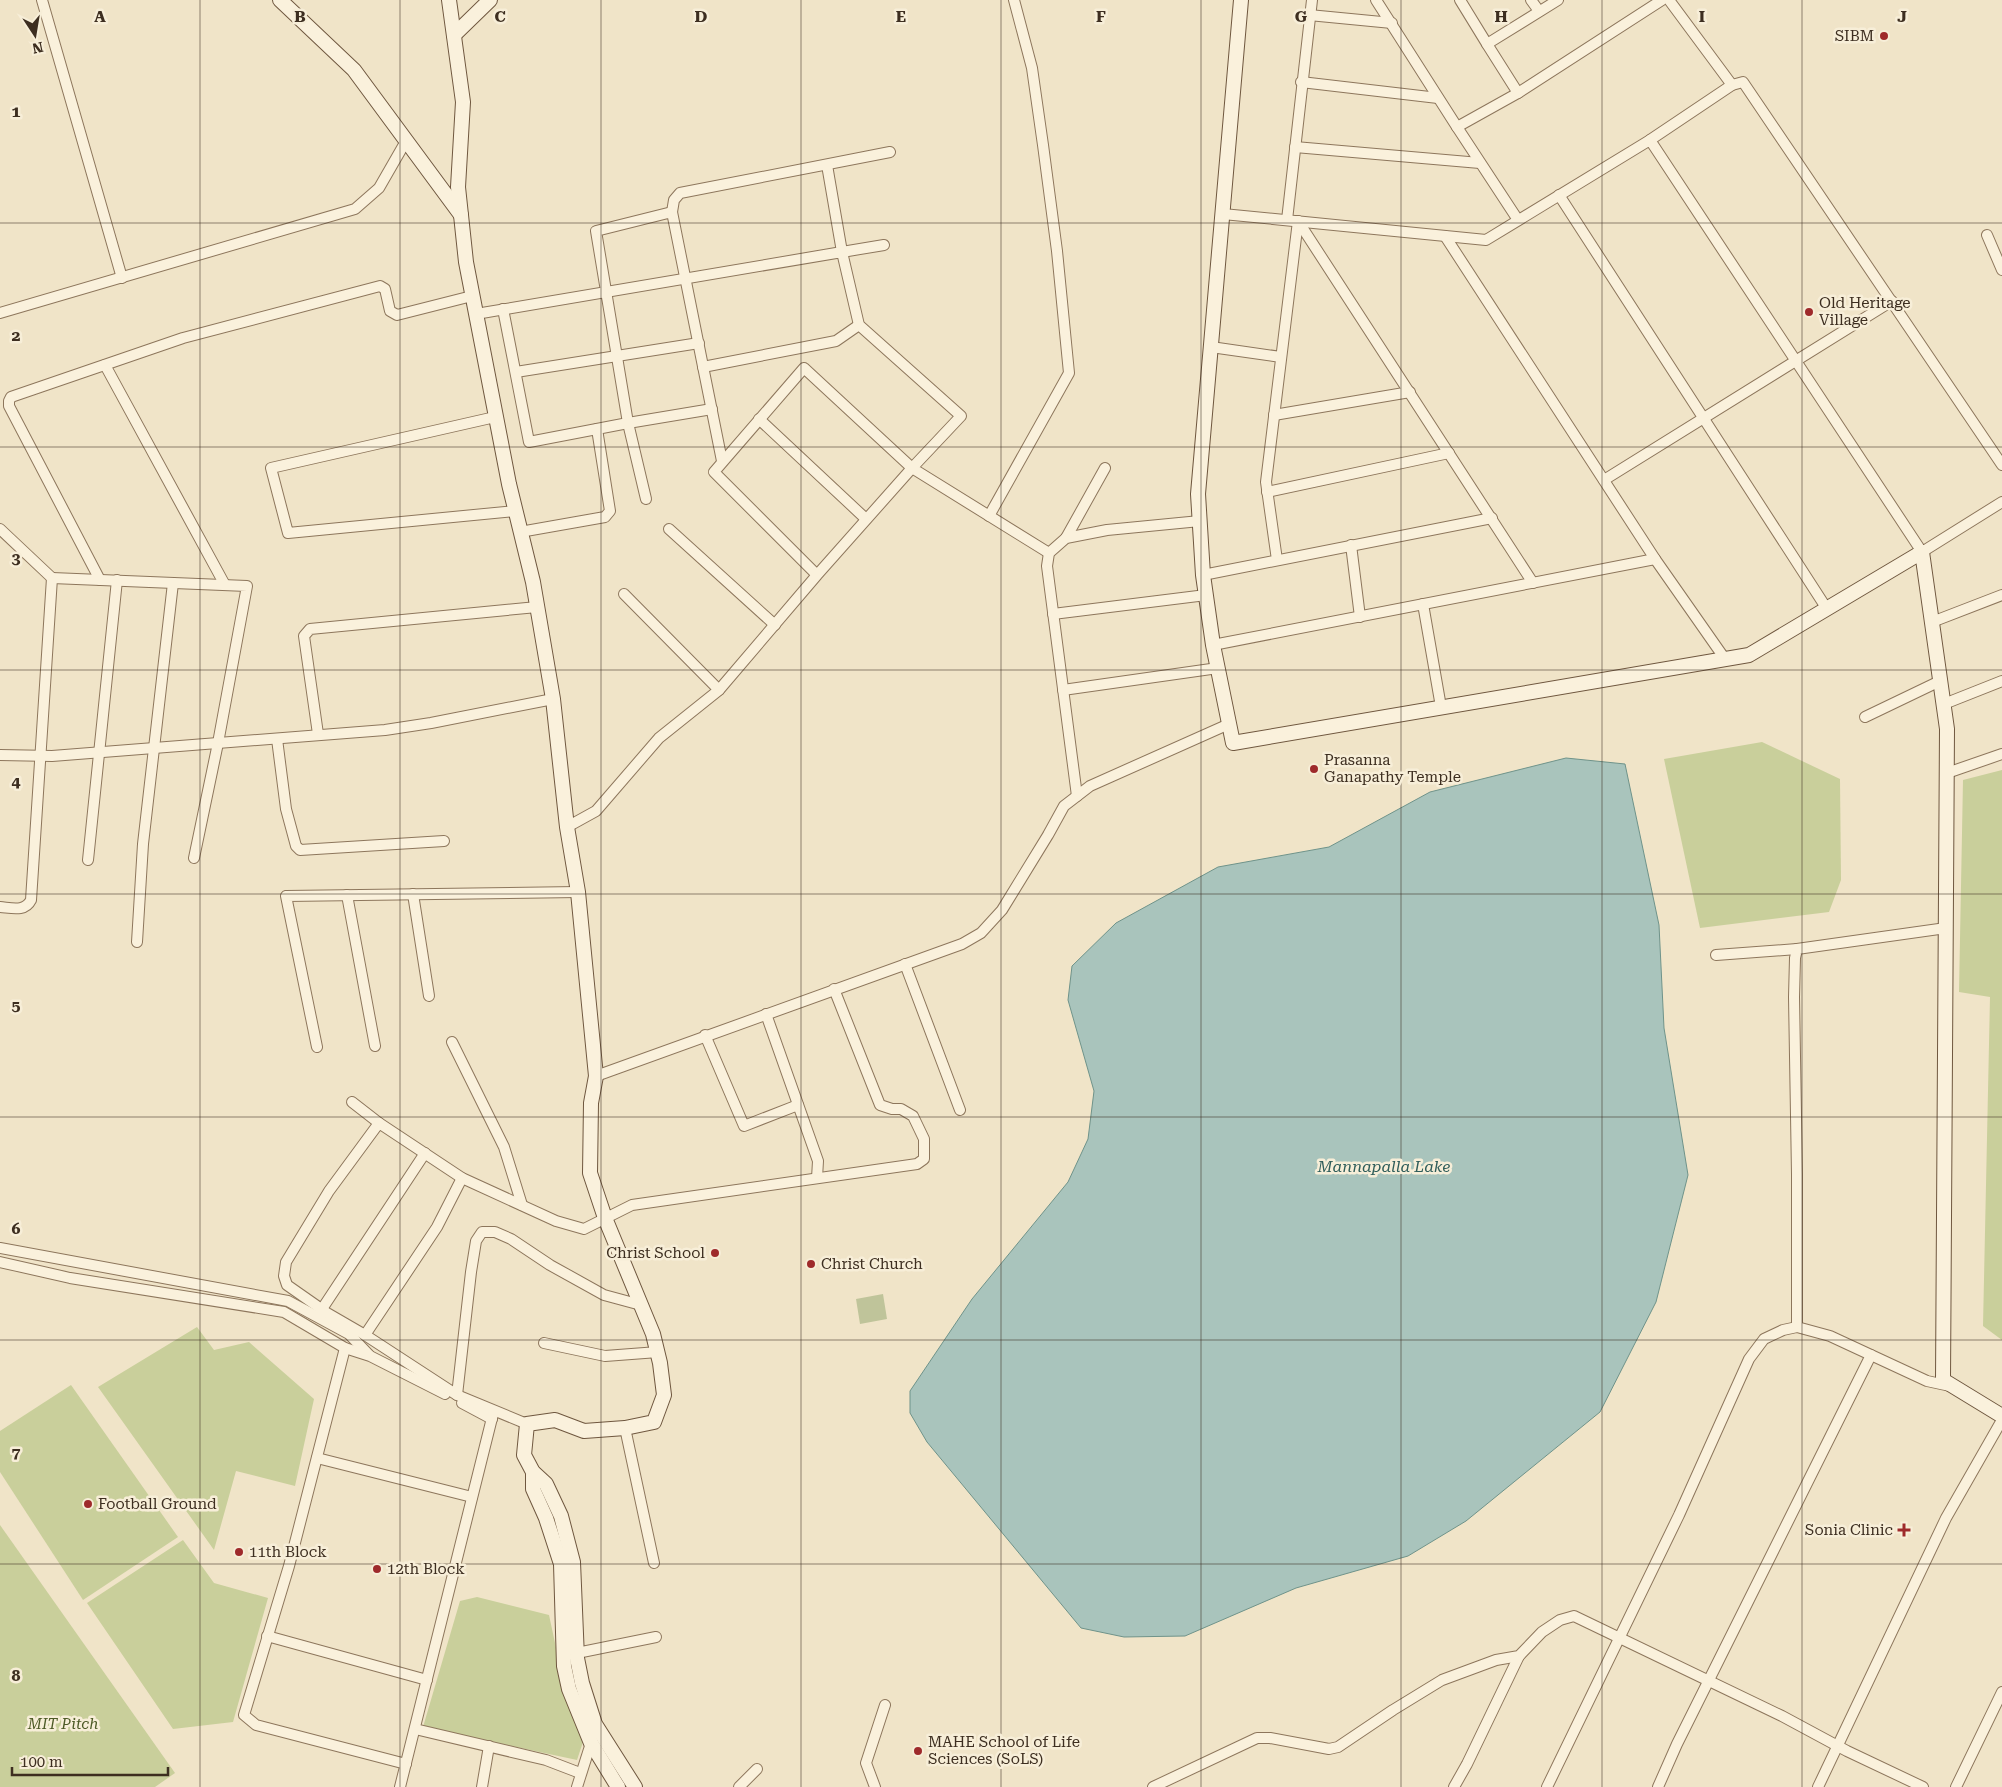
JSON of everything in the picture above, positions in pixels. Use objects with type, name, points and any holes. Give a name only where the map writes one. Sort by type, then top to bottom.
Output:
[{"type":"street","points":[[42,0],[122,278]]},
{"type":"street","points":[[280,0],[354,70],[462,216]]},
{"type":"street","points":[[0,1262],[70,1278],[284,1312],[345,1348],[370,1356],[493,1415],[527,1424],[555,1420],[584,1431],[625,1428],[654,1422],[664,1395],[658,1352],[653,1334],[605,1218],[590,1173],[591,1103],[596,1076],[578,892],[567,827],[553,699],[537,607],[495,417],[466,262],[458,187],[462,102],[449,0]]},
{"type":"street","points":[[454,35],[490,0]]},
{"type":"street","points":[[989,516],[1069,373],[1058,261],[1032,68],[1014,0]]},
{"type":"street","points":[[1241,0],[1198,494],[1203,575],[1213,645],[1234,743],[1749,655],[2002,502]]},
{"type":"street","points":[[1286,220],[1312,0]]},
{"type":"street","points":[[1376,0],[1518,220]]},
{"type":"street","points":[[1460,0],[1518,93]]},
{"type":"street","points":[[1531,0],[1539,12]]},
{"type":"street","points":[[1487,44],[1558,0]]},
{"type":"street","points":[[1458,127],[1518,93],[1662,0]]},
{"type":"street","points":[[1669,0],[1732,85]]},
{"type":"street","points":[[1309,14],[1392,23]]},
{"type":"street","points":[[1301,82],[1438,98]]},
{"type":"street","points":[[1223,214],[1486,240],[1650,140],[1732,85],[1743,82],[2002,465]]},
{"type":"street","points":[[1650,140],[1922,552],[1947,730],[1943,1380],[2002,1416]]},
{"type":"street","points":[[0,314],[355,209],[379,188],[406,141]]},
{"type":"street","points":[[1295,147],[1480,163]]},
{"type":"street","points":[[722,461],[672,212],[674,200],[680,193],[890,152]]},
{"type":"street","points":[[567,827],[596,811],[660,738],[719,690],[866,519],[961,416],[859,325],[842,252],[827,165]]},
{"type":"street","points":[[1559,195],[1827,609]]},
{"type":"street","points":[[646,499],[628,423],[596,231],[672,212]]},
{"type":"street","points":[[1277,560],[1266,482],[1298,221]]},
{"type":"street","points":[[1298,221],[1534,583]]},
{"type":"street","points":[[1987,235],[2002,270]]},
{"type":"street","points":[[1445,236],[1655,559],[1724,659]]},
{"type":"street","points":[[476,314],[884,244]]},
{"type":"street","points":[[100,580],[9,406],[8,401],[11,397],[183,338],[380,286],[385,289],[390,311],[397,315],[472,296]]},
{"type":"street","points":[[1604,480],[1892,302]]},
{"type":"street","points":[[504,310],[529,442],[712,409]]},
{"type":"street","points":[[703,367],[836,341],[859,325]]},
{"type":"street","points":[[516,372],[698,343]]},
{"type":"street","points":[[1211,347],[1281,357]]},
{"type":"street","points":[[105,365],[225,585]]},
{"type":"street","points":[[817,575],[714,472],[804,368],[912,468],[1049,553]]},
{"type":"street","points":[[1274,416],[1410,392]]},
{"type":"street","points":[[495,417],[271,468],[288,533],[516,511]]},
{"type":"street","points":[[760,419],[866,519]]},
{"type":"street","points":[[520,532],[609,515],[610,511],[597,429]]},
{"type":"street","points":[[1267,492],[1449,453]]},
{"type":"street","points":[[1077,796],[1047,566],[1049,553],[1066,538],[1106,468]]},
{"type":"street","points":[[1203,575],[1492,518]]},
{"type":"street","points":[[1066,538],[1107,530],[1200,521]]},
{"type":"street","points":[[0,529],[52,578],[247,586],[218,743],[194,858]]},
{"type":"street","points":[[669,529],[775,625]]},
{"type":"street","points":[[1351,545],[1360,617]]},
{"type":"street","points":[[1213,645],[1655,559]]},
{"type":"street","points":[[0,907],[22,909],[28,906],[31,900],[52,578]]},
{"type":"street","points":[[88,860],[116,580]]},
{"type":"street","points":[[137,942],[143,844],[173,583]]},
{"type":"street","points":[[624,594],[719,690]]},
{"type":"street","points":[[1053,614],[1206,595]]},
{"type":"street","points":[[1932,622],[2002,596]]},
{"type":"street","points":[[1424,604],[1441,707]]},
{"type":"street","points":[[318,734],[304,636],[310,629],[537,607]]},
{"type":"street","points":[[1063,690],[1218,668]]},
{"type":"street","points":[[1865,717],[1940,681]]},
{"type":"street","points":[[1944,704],[2002,681]]},
{"type":"street","points":[[0,755],[41,756],[385,730],[553,699]]},
{"type":"street","points":[[596,1076],[705,1035],[962,944],[981,933],[1002,910],[1064,806],[1090,786],[1230,724]]},
{"type":"street","points":[[277,739],[286,809],[296,846],[300,850],[444,841]]},
{"type":"street","points":[[1947,773],[2002,754]]},
{"type":"street","points":[[317,1047],[286,896],[578,892]]},
{"type":"street","points":[[412,894],[429,996]]},
{"type":"street","points":[[347,895],[375,1046]]},
{"type":"street","points":[[1716,955],[1797,949],[1946,928]]},
{"type":"street","points":[[1797,949],[1794,997],[1798,1327]]},
{"type":"street","points":[[905,964],[960,1110]]},
{"type":"street","points":[[352,1102],[378,1123],[462,1178],[556,1221],[584,1229],[632,1205],[917,1164],[924,1159],[924,1139],[913,1116],[901,1109],[892,1109],[880,1105],[834,990]]},
{"type":"street","points":[[766,1014],[818,1162],[817,1178]]},
{"type":"street","points":[[705,1035],[744,1126],[798,1105]]},
{"type":"street","points":[[452,1042],[504,1147],[522,1205]]},
{"type":"street","points":[[378,1123],[329,1191],[286,1262],[284,1276],[287,1285],[458,1395],[493,1415]]},
{"type":"street","points":[[322,1309],[425,1153]]},
{"type":"street","points":[[365,1335],[437,1227],[462,1178]]},
{"type":"street","points":[[458,1395],[471,1272],[476,1241],[482,1232],[495,1232],[511,1239],[550,1265],[604,1295],[641,1305]]},
{"type":"street","points":[[0,1248],[288,1301],[349,1334],[370,1356]]},
{"type":"street","points":[[1547,1787],[1679,1514],[1749,1359],[1764,1339],[1783,1330],[1798,1327],[1830,1336],[1927,1381],[1953,1386]]},
{"type":"street","points":[[544,1343],[605,1356],[658,1352]]},
{"type":"street","points":[[345,1348],[289,1566],[244,1715],[256,1725],[406,1764]]},
{"type":"street","points":[[1658,1787],[1708,1682],[1871,1355]]},
{"type":"street","points":[[400,1787],[493,1415]]},
{"type":"street","points":[[1818,1787],[1946,1518],[2002,1420]]},
{"type":"street","points":[[527,1424],[524,1455],[533,1472],[546,1484],[561,1516],[573,1562],[577,1653],[582,1683],[595,1724],[635,1787]]},
{"type":"street","points":[[625,1428],[654,1563]]},
{"type":"street","points":[[317,1458],[472,1497]]},
{"type":"street","points":[[533,1472],[533,1489],[546,1518],[561,1564],[564,1666],[569,1689],[592,1743],[618,1787]]},
{"type":"street","points":[[1454,1787],[1519,1656],[1542,1632],[1560,1620],[1574,1616],[1782,1716],[1838,1746],[1923,1787]]},
{"type":"street","points":[[267,1636],[428,1680]]},
{"type":"street","points":[[577,1653],[656,1637]]},
{"type":"street","points":[[1153,1787],[1257,1738],[1270,1738],[1329,1749],[1338,1747],[1442,1680],[1496,1660],[1519,1656]]},
{"type":"street","points":[[1956,1787],[2002,1692]]},
{"type":"street","points":[[875,1787],[866,1763],[885,1705]]},
{"type":"street","points":[[415,1729],[546,1760],[580,1773]]},
{"type":"street","points":[[577,1787],[580,1773],[592,1743]]},
{"type":"street","points":[[482,1787],[489,1746]]},
{"type":"street","points":[[739,1787],[758,1769]]},
{"type":"green space","points":[[1762,742],[1840,779],[1841,880],[1829,912],[1700,928],[1664,759]]},
{"type":"green space","points":[[2002,770],[2002,1340],[1983,1326],[1990,997],[1959,992],[1963,780]]},
{"type":"green space","points":[[883,1294],[887,1319],[860,1324],[856,1299]]},
{"type":"green space","points":[[197,1327],[214,1350],[249,1342],[314,1399],[295,1486],[236,1471],[214,1550],[98,1387]]},
{"type":"green space","name":"Football Ground","points":[[71,1385],[178,1537],[83,1600],[0,1472],[0,1431]]},
{"type":"green space","name":"MIT Pitch","points":[[0,1525],[175,1773],[155,1787],[0,1787]]},
{"type":"green space","points":[[183,1540],[214,1583],[268,1598],[233,1722],[173,1729],[87,1603]]},
{"type":"green space","points":[[477,1597],[549,1615],[567,1699],[583,1742],[577,1760],[423,1727],[460,1601]]},
{"type":"water","name":"Mannapalla Lake","points":[[1566,758],[1625,764],[1659,925],[1664,1028],[1688,1175],[1656,1302],[1600,1412],[1466,1521],[1408,1556],[1296,1588],[1185,1636],[1124,1637],[1081,1628],[927,1442],[910,1413],[910,1391],[972,1299],[1068,1182],[1088,1139],[1094,1091],[1068,1000],[1072,966],[1116,923],[1218,867],[1329,847],[1430,792]]},
{"type":"place","name":"SIBM","points":[[1884,36]]},
{"type":"place","name":"Old Heritage Village","points":[[1809,312]]},
{"type":"place","name":"Prasanna Ganapathy Temple","points":[[1314,769]]},
{"type":"place","name":"Christ School","points":[[715,1253]]},
{"type":"place","name":"Christ Church","points":[[811,1264]]},
{"type":"place","name":"Football Ground","points":[[88,1504]]},
{"type":"place","name":"Sonia Clinic","points":[[1904,1530]]},
{"type":"place","name":"11th Block","points":[[239,1552]]},
{"type":"place","name":"12th Block","points":[[377,1569]]},
{"type":"place","name":"MAHE School of Life Sciences (SoLS)","points":[[918,1751]]}]
